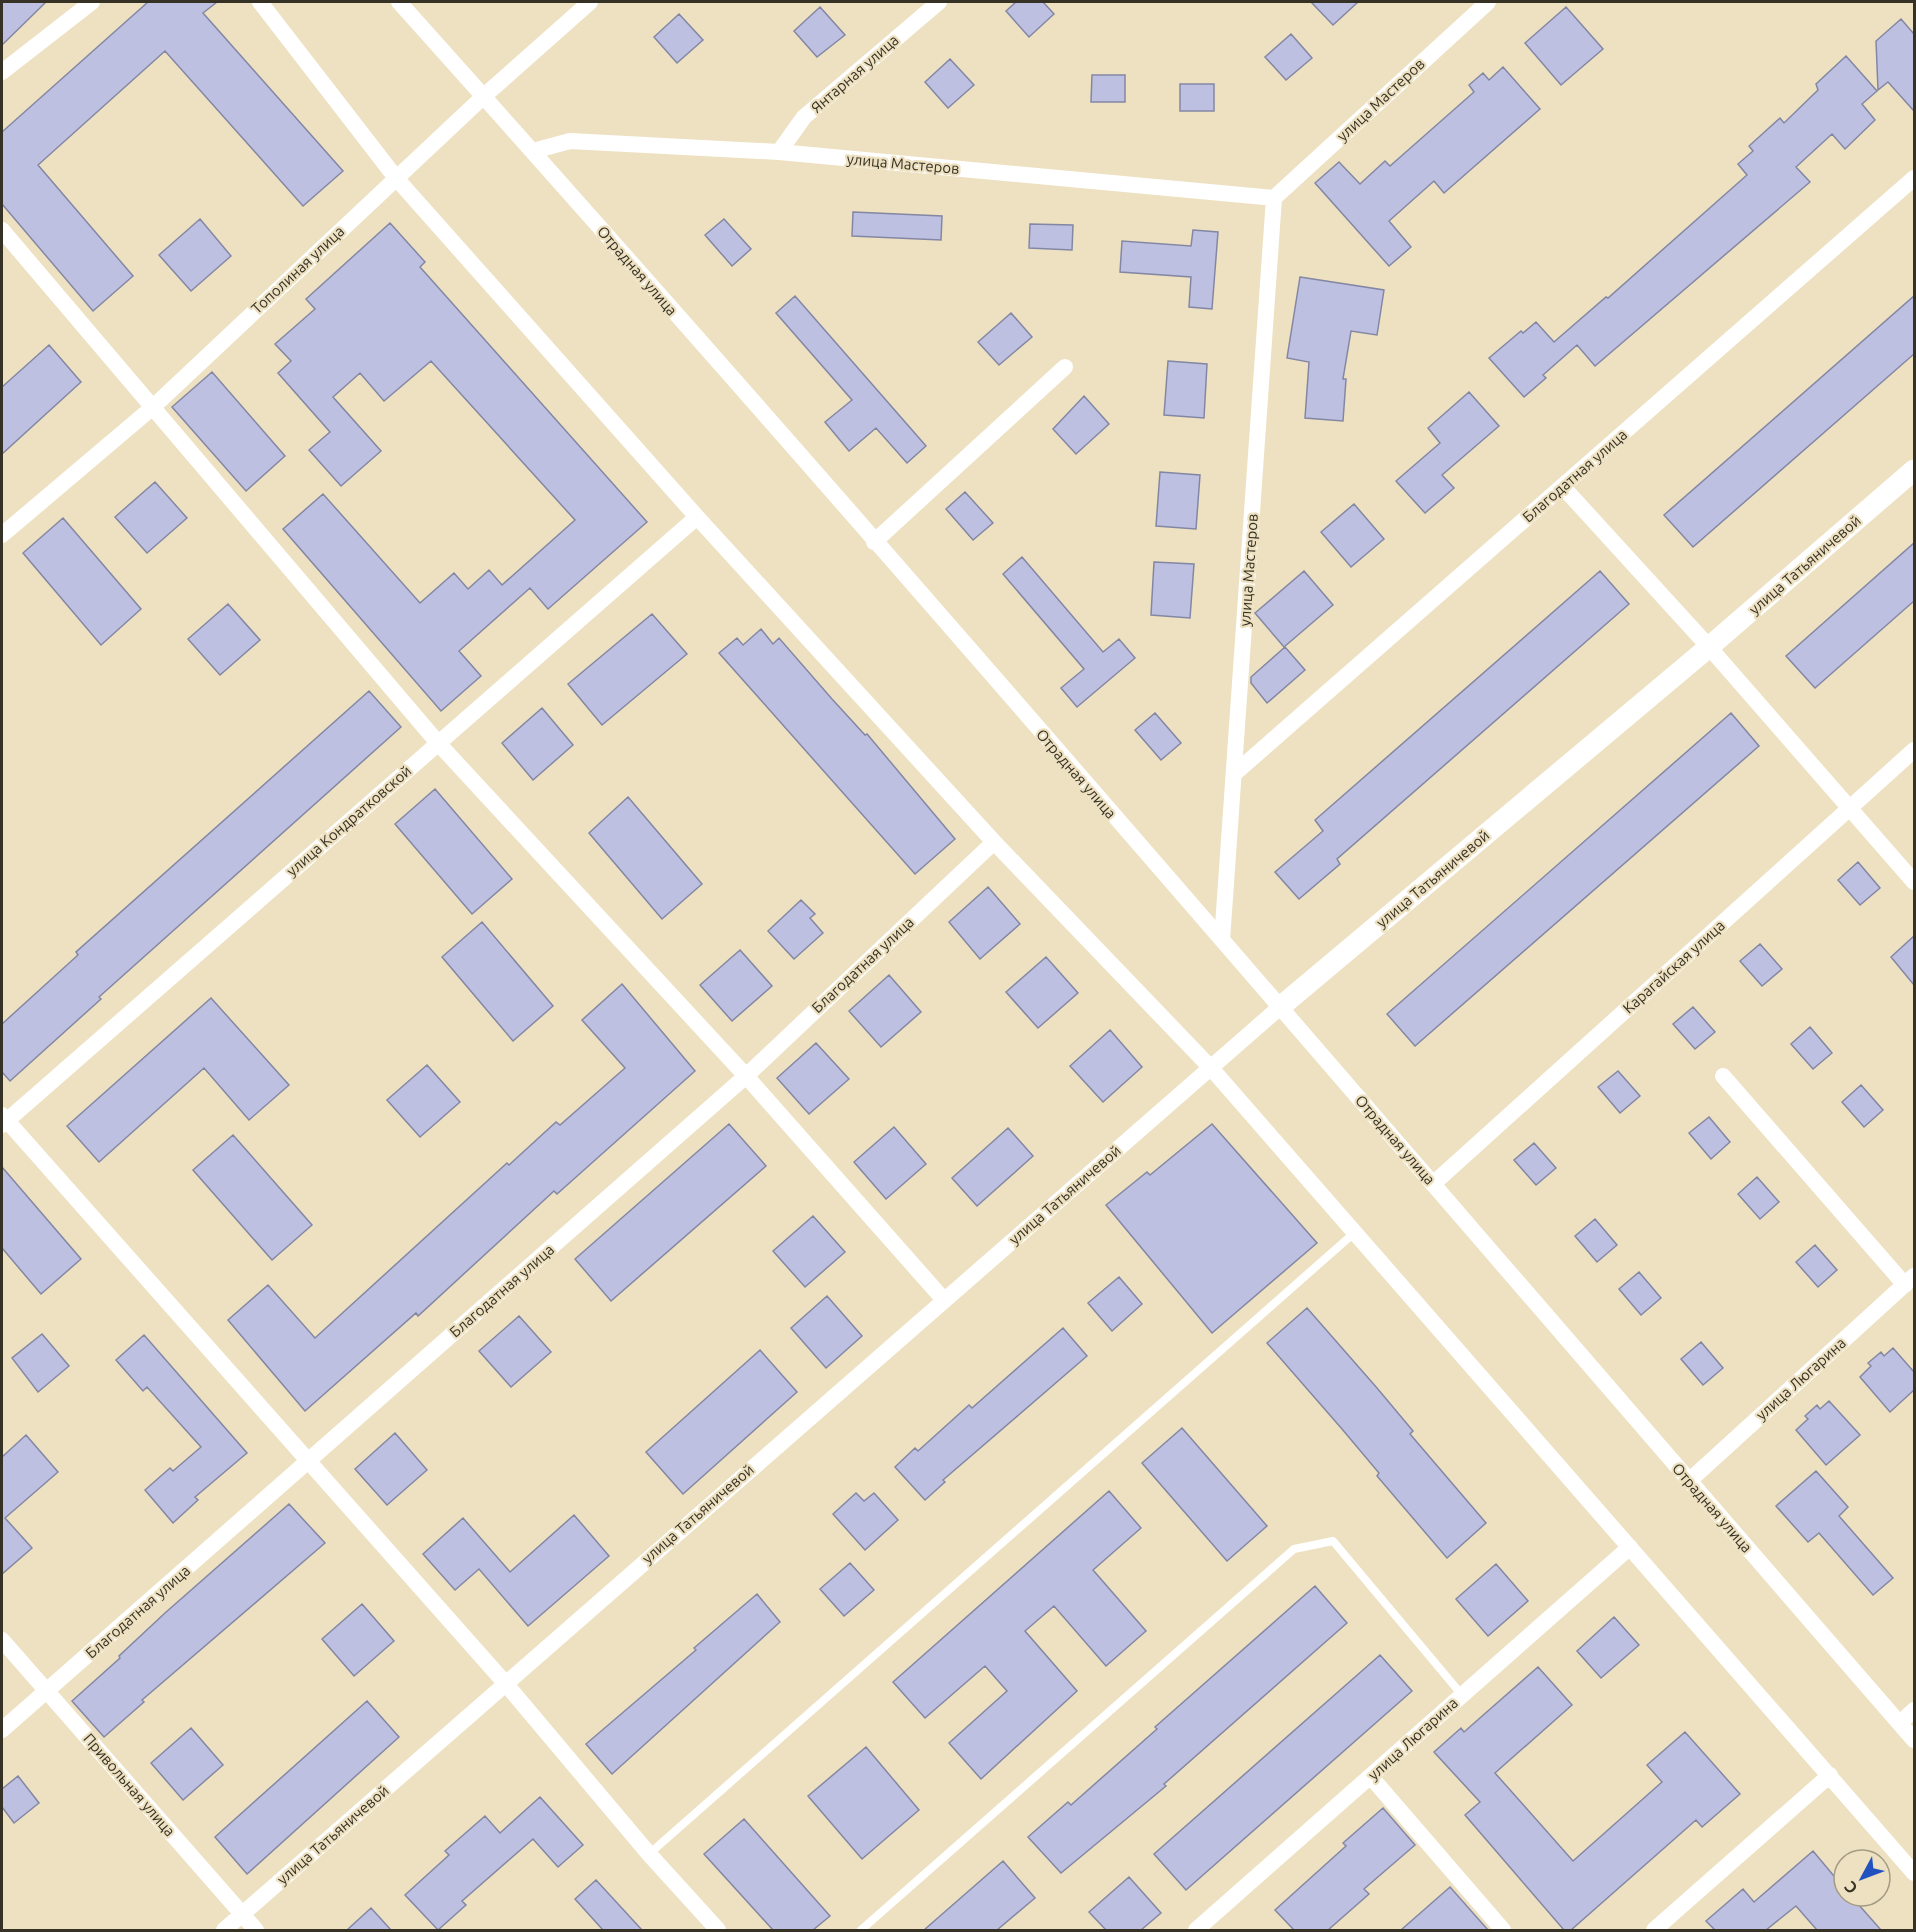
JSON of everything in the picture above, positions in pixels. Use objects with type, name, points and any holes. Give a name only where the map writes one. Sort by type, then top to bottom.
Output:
[{"type":"street","points":[[2,72],[92,2]]},
{"type":"street","points":[[260,2],[396,178],[698,517],[994,842],[1211,1068],[1353,1234],[1914,1873]]},
{"type":"street","name":"Отрадная улица","points":[[399,2],[533,151],[1221,940],[1914,1740]]},
{"type":"street","name":"Тополиная улица","points":[[2,534],[153,407],[484,96],[590,2]]},
{"type":"street","name":"Янтарная улица","points":[[779,152],[804,117],[939,2]]},
{"type":"street","name":"улица Мастеров","points":[[1221,940],[1274,198],[1488,2]]},
{"type":"street","name":"улица Мастеров","points":[[533,151],[570,141],[779,152],[1274,198]]},
{"type":"street","name":"Благодатная улица","points":[[1234,774],[1914,178]]},
{"type":"street","points":[[2,230],[438,743],[746,1076],[944,1300]]},
{"type":"street","points":[[874,542],[1065,367]]},
{"type":"street","name":"улица Татьяничевой","points":[[224,1930],[1279,1008],[1710,647],[1914,470]]},
{"type":"street","points":[[1563,487],[1710,647],[1914,882]]},
{"type":"street","name":"улица Кондратковской","points":[[3,1120],[698,517]]},
{"type":"street","name":"Карагайская улица","points":[[1433,1184],[1914,750]]},
{"type":"street","name":"Благодатная улица","points":[[2,1730],[746,1076],[994,842]]},
{"type":"street","points":[[1723,1076],[1910,1281]]},
{"type":"street","points":[[3,1120],[505,1683],[648,1854],[718,1930]]},
{"type":"street","name":"улица Люгарина","points":[[1689,1481],[1910,1281]]},
{"type":"street","name":"улица Люгарина","points":[[1196,1930],[1630,1547]]},
{"type":"street","name":"Привольная улица","points":[[2,1640],[255,1930]]},
{"type":"street","points":[[1900,1723],[1914,1710]]},
{"type":"street","points":[[1654,1930],[1830,1775]]},
{"type":"street","points":[[1371,1777],[1503,1930]]},
{"type":"lane","points":[[648,1854],[1353,1234]]},
{"type":"lane","points":[[861,1930],[1294,1549],[1333,1542],[1462,1695]]},
{"type":"building","points":[[2,2],[46,2],[2,45]]},
{"type":"building","points":[[148,2],[217,2],[203,13],[343,171],[303,206],[165,51],[38,165],[133,276],[93,311],[2,204],[2,132]]},
{"type":"building","points":[[1016,2],[1043,2],[1054,14],[1029,37],[1006,11]]},
{"type":"building","points":[[1311,2],[1358,2],[1333,25]]},
{"type":"building","points":[[820,7],[845,35],[817,57],[794,31]]},
{"type":"building","points":[[1566,7],[1603,49],[1561,85],[1525,43]]},
{"type":"building","points":[[679,14],[703,40],[677,63],[654,37]]},
{"type":"building","points":[[1901,19],[1914,34],[1914,111],[1888,82],[1878,90],[1876,41]]},
{"type":"building","points":[[1291,34],[1312,58],[1286,80],[1265,57]]},
{"type":"building","points":[[1846,56],[1877,91],[1862,104],[1875,120],[1845,149],[1832,134],[1796,167],[1810,182],[1595,366],[1577,345],[1543,375],[1546,378],[1524,397],[1489,358],[1521,331],[1523,333],[1536,322],[1554,342],[1606,297],[1608,298],[1747,175],[1738,164],[1753,151],[1749,146],[1780,118],[1784,123],[1818,90],[1816,84]]},
{"type":"building","points":[[950,59],[974,85],[948,108],[925,82]]},
{"type":"building","points":[[1503,67],[1540,109],[1444,193],[1434,181],[1389,221],[1411,247],[1389,266],[1315,183],[1339,162],[1360,184],[1385,161],[1390,166],[1474,92],[1469,85],[1483,73],[1489,80]]},
{"type":"building","points":[[1092,75],[1125,75],[1125,102],[1091,102]]},
{"type":"building","points":[[1180,84],[1214,84],[1214,111],[1180,111]]},
{"type":"building","points":[[853,212],[942,216],[941,240],[852,236]]},
{"type":"building","points":[[200,219],[231,256],[191,291],[159,255]]},
{"type":"building","points":[[724,219],[751,249],[732,266],[705,235]]},
{"type":"building","points":[[390,223],[425,262],[420,267],[647,522],[548,609],[530,588],[459,651],[481,676],[441,711],[283,529],[323,494],[420,603],[454,573],[468,589],[489,570],[502,585],[575,520],[431,361],[384,401],[360,373],[333,397],[381,451],[341,486],[309,450],[330,432],[278,373],[291,361],[275,344],[315,309],[306,299]]},
{"type":"building","points":[[1030,224],[1073,225],[1072,250],[1029,248]]},
{"type":"building","points":[[1193,230],[1218,232],[1212,309],[1189,307],[1191,277],[1120,272],[1122,241],[1191,246]]},
{"type":"building","points":[[1300,277],[1384,290],[1377,335],[1351,331],[1343,379],[1346,379],[1343,421],[1305,418],[1309,362],[1287,358]]},
{"type":"building","points":[[795,296],[926,446],[907,463],[876,428],[849,451],[825,422],[852,400],[776,313]]},
{"type":"building","points":[[1914,296],[1914,354],[1693,547],[1664,515]]},
{"type":"building","points":[[1011,313],[1032,337],[999,365],[978,342]]},
{"type":"building","points":[[49,345],[81,382],[2,454],[2,387]]},
{"type":"building","points":[[1168,361],[1207,364],[1204,418],[1164,415]]},
{"type":"building","points":[[212,372],[285,456],[246,491],[172,407]]},
{"type":"building","points":[[1469,392],[1499,426],[1442,475],[1454,488],[1425,513],[1396,481],[1440,443],[1428,428]]},
{"type":"building","points":[[1084,396],[1109,424],[1076,454],[1053,429]]},
{"type":"building","points":[[1160,472],[1200,475],[1196,529],[1156,526]]},
{"type":"building","points":[[155,482],[187,518],[147,553],[115,517]]},
{"type":"building","points":[[965,492],[993,523],[973,540],[946,509]]},
{"type":"building","points":[[1354,504],[1384,539],[1351,567],[1321,532]]},
{"type":"building","points":[[63,518],[141,609],[101,645],[23,553]]},
{"type":"building","points":[[1914,543],[1914,601],[1815,688],[1786,656]]},
{"type":"building","points":[[1022,557],[1103,652],[1119,639],[1135,658],[1077,707],[1061,688],[1084,669],[1003,574]]},
{"type":"building","points":[[1154,562],[1194,564],[1190,618],[1151,615]]},
{"type":"building","points":[[1304,571],[1333,605],[1284,647],[1255,613]]},
{"type":"building","points":[[1600,571],[1629,604],[1337,859],[1340,864],[1299,899],[1275,872],[1323,831],[1315,820]]},
{"type":"building","points":[[228,604],[260,640],[220,675],[188,639]]},
{"type":"building","points":[[652,614],[687,654],[602,725],[568,684]]},
{"type":"building","points":[[761,629],[773,644],[779,638],[865,735],[867,734],[955,839],[915,874],[719,653],[737,638],[743,645]]},
{"type":"building","points":[[1285,647],[1305,670],[1267,703],[1251,683],[1251,677]]},
{"type":"building","points":[[369,691],[401,727],[99,997],[101,999],[10,1081],[2,1072],[2,1024],[78,955],[76,952]]},
{"type":"building","points":[[542,708],[573,745],[533,780],[502,743]]},
{"type":"building","points":[[1155,713],[1181,743],[1161,760],[1135,730]]},
{"type":"building","points":[[1731,713],[1759,746],[1415,1046],[1387,1014]]},
{"type":"building","points":[[435,789],[512,879],[472,914],[395,824]]},
{"type":"building","points":[[628,797],[702,884],[662,919],[589,833]]},
{"type":"building","points":[[1858,862],[1880,888],[1860,905],[1838,880]]},
{"type":"building","points":[[988,887],[1020,924],[980,959],[949,922]]},
{"type":"building","points":[[801,900],[815,914],[810,918],[823,933],[794,959],[768,931]]},
{"type":"building","points":[[482,922],[553,1006],[513,1041],[442,957]]},
{"type":"building","points":[[1914,936],[1914,985],[1891,957]]},
{"type":"building","points":[[1760,944],[1782,969],[1762,986],[1740,961]]},
{"type":"building","points":[[740,950],[772,986],[732,1021],[700,985]]},
{"type":"building","points":[[1046,957],[1078,993],[1038,1028],[1006,992]]},
{"type":"building","points":[[889,975],[921,1012],[881,1047],[849,1011]]},
{"type":"building","points":[[622,984],[695,1071],[557,1194],[554,1191],[418,1316],[416,1313],[305,1411],[228,1320],[268,1285],[315,1338],[507,1163],[509,1165],[556,1122],[560,1125],[625,1068],[582,1020]]},
{"type":"building","points":[[211,998],[289,1085],[249,1120],[204,1068],[99,1162],[67,1126]]},
{"type":"building","points":[[1693,1007],[1715,1032],[1695,1049],[1673,1024]]},
{"type":"building","points":[[1810,1027],[1832,1053],[1813,1069],[1791,1044]]},
{"type":"building","points":[[1110,1030],[1142,1067],[1103,1102],[1070,1066]]},
{"type":"building","points":[[816,1043],[849,1079],[809,1114],[777,1078]]},
{"type":"building","points":[[427,1065],[460,1102],[420,1137],[387,1100]]},
{"type":"building","points":[[1618,1071],[1640,1096],[1620,1113],[1598,1087]]},
{"type":"building","points":[[1861,1085],[1883,1110],[1864,1127],[1842,1102]]},
{"type":"building","points":[[1709,1117],[1730,1142],[1711,1159],[1689,1133]]},
{"type":"building","points":[[729,1124],[766,1166],[611,1301],[575,1259]]},
{"type":"building","points":[[1212,1124],[1317,1243],[1212,1333],[1106,1205],[1147,1172],[1150,1175]]},
{"type":"building","points":[[894,1127],[926,1164],[886,1199],[854,1162]]},
{"type":"building","points":[[1008,1128],[1033,1156],[977,1206],[952,1178]]},
{"type":"building","points":[[233,1135],[312,1225],[272,1260],[193,1170]]},
{"type":"building","points":[[1534,1143],[1556,1168],[1536,1185],[1514,1160]]},
{"type":"building","points":[[2,1167],[81,1259],[41,1294],[2,1248]]},
{"type":"building","points":[[1757,1177],[1779,1202],[1760,1219],[1738,1194]]},
{"type":"building","points":[[813,1216],[845,1252],[805,1287],[773,1251]]},
{"type":"building","points":[[1595,1219],[1617,1245],[1597,1262],[1575,1236]]},
{"type":"building","points":[[1815,1245],[1837,1270],[1818,1287],[1796,1262]]},
{"type":"building","points":[[1639,1272],[1661,1298],[1641,1315],[1619,1289]]},
{"type":"building","points":[[1119,1277],[1142,1304],[1112,1331],[1088,1303]]},
{"type":"building","points":[[827,1296],[862,1336],[826,1368],[791,1328]]},
{"type":"building","points":[[1307,1308],[1413,1431],[1410,1434],[1486,1523],[1447,1558],[1377,1476],[1379,1473],[1267,1343]]},
{"type":"building","points":[[519,1316],[551,1352],[511,1387],[479,1351]]},
{"type":"building","points":[[1063,1328],[1087,1356],[943,1480],[945,1482],[925,1500],[895,1467],[915,1448],[918,1451],[969,1405],[972,1408]]},
{"type":"building","points":[[42,1334],[69,1366],[38,1392],[12,1358]]},
{"type":"building","points":[[144,1335],[247,1453],[195,1497],[198,1500],[173,1523],[145,1490],[170,1468],[173,1471],[201,1447],[147,1387],[143,1391],[116,1360]]},
{"type":"building","points":[[1701,1342],[1723,1368],[1703,1385],[1681,1359]]},
{"type":"building","points":[[1893,1348],[1914,1372],[1914,1390],[1890,1412],[1860,1377],[1871,1366],[1868,1363],[1881,1352],[1884,1356]]},
{"type":"building","points":[[760,1350],[797,1392],[683,1494],[646,1452]]},
{"type":"building","points":[[1829,1401],[1860,1435],[1826,1465],[1796,1430],[1808,1419],[1805,1416],[1817,1405],[1820,1409]]},
{"type":"building","points":[[1182,1428],[1267,1526],[1227,1561],[1142,1463]]},
{"type":"building","points":[[395,1433],[427,1470],[387,1505],[355,1469]]},
{"type":"building","points":[[26,1435],[58,1472],[5,1518],[32,1548],[2,1574],[2,1457]]},
{"type":"building","points":[[1816,1471],[1848,1507],[1839,1516],[1893,1578],[1873,1595],[1819,1533],[1808,1542],[1776,1506]]},
{"type":"building","points":[[1109,1491],[1141,1528],[1093,1570],[1146,1631],[1106,1666],[1054,1606],[1025,1631],[1077,1691],[981,1779],[949,1743],[1007,1691],[985,1666],[925,1718],[893,1682]]},
{"type":"building","points":[[856,1493],[864,1501],[874,1493],[898,1520],[865,1550],[833,1514]]},
{"type":"building","points":[[289,1504],[325,1543],[142,1700],[144,1702],[104,1737],[72,1701],[165,1613]]},
{"type":"building","points":[[574,1515],[609,1556],[528,1626],[479,1569],[455,1590],[423,1554],[463,1518],[510,1572]]},
{"type":"building","points":[[850,1563],[874,1590],[844,1616],[820,1589]]},
{"type":"building","points":[[1496,1564],[1528,1601],[1488,1636],[1456,1599]]},
{"type":"building","points":[[1315,1586],[1347,1623],[1164,1784],[1166,1786],[1061,1873],[1028,1837],[1068,1802],[1071,1805],[1157,1729],[1155,1727]]},
{"type":"building","points":[[757,1594],[780,1622],[612,1774],[586,1744],[696,1650],[694,1648]]},
{"type":"building","points":[[362,1604],[394,1641],[354,1676],[322,1639]]},
{"type":"building","points":[[1614,1617],[1639,1645],[1601,1678],[1577,1651]]},
{"type":"building","points":[[1380,1655],[1412,1691],[1186,1890],[1154,1854]]},
{"type":"building","points":[[1538,1667],[1572,1705],[1495,1773],[1573,1861],[1662,1782],[1647,1765],[1685,1732],[1740,1794],[1702,1827],[1696,1820],[1571,1930],[1564,1930],[1465,1815],[1480,1802],[1434,1752],[1461,1728],[1464,1732]]},
{"type":"building","points":[[367,1701],[399,1737],[247,1874],[215,1837]]},
{"type":"building","points":[[191,1728],[223,1765],[183,1800],[151,1763]]},
{"type":"building","points":[[866,1747],[919,1810],[862,1859],[808,1796]]},
{"type":"building","points":[[18,1776],[39,1803],[14,1823],[2,1807],[2,1789]]},
{"type":"building","points":[[540,1797],[583,1845],[558,1867],[533,1839],[462,1901],[466,1905],[438,1930],[405,1895],[449,1855],[445,1851],[485,1816],[500,1833]]},
{"type":"building","points":[[1383,1808],[1415,1845],[1364,1889],[1369,1894],[1328,1930],[1294,1930],[1275,1910],[1346,1846],[1343,1843]]},
{"type":"building","points":[[744,1819],[830,1916],[813,1930],[773,1930],[704,1854]]},
{"type":"building","points":[[1813,1851],[1832,1874],[1832,1908],[1862,1908],[1881,1930],[1817,1930],[1796,1906],[1766,1930],[1715,1930],[1706,1921],[1743,1889],[1754,1902]]},
{"type":"building","points":[[1003,1861],[1035,1898],[997,1930],[924,1930]]},
{"type":"building","points":[[1129,1877],[1161,1913],[1141,1930],[1106,1930],[1089,1912]]},
{"type":"building","points":[[596,1880],[642,1930],[603,1930],[575,1899]]},
{"type":"building","points":[[1450,1887],[1488,1930],[1401,1930]]},
{"type":"building","points":[[371,1908],[391,1930],[347,1930]]}]
